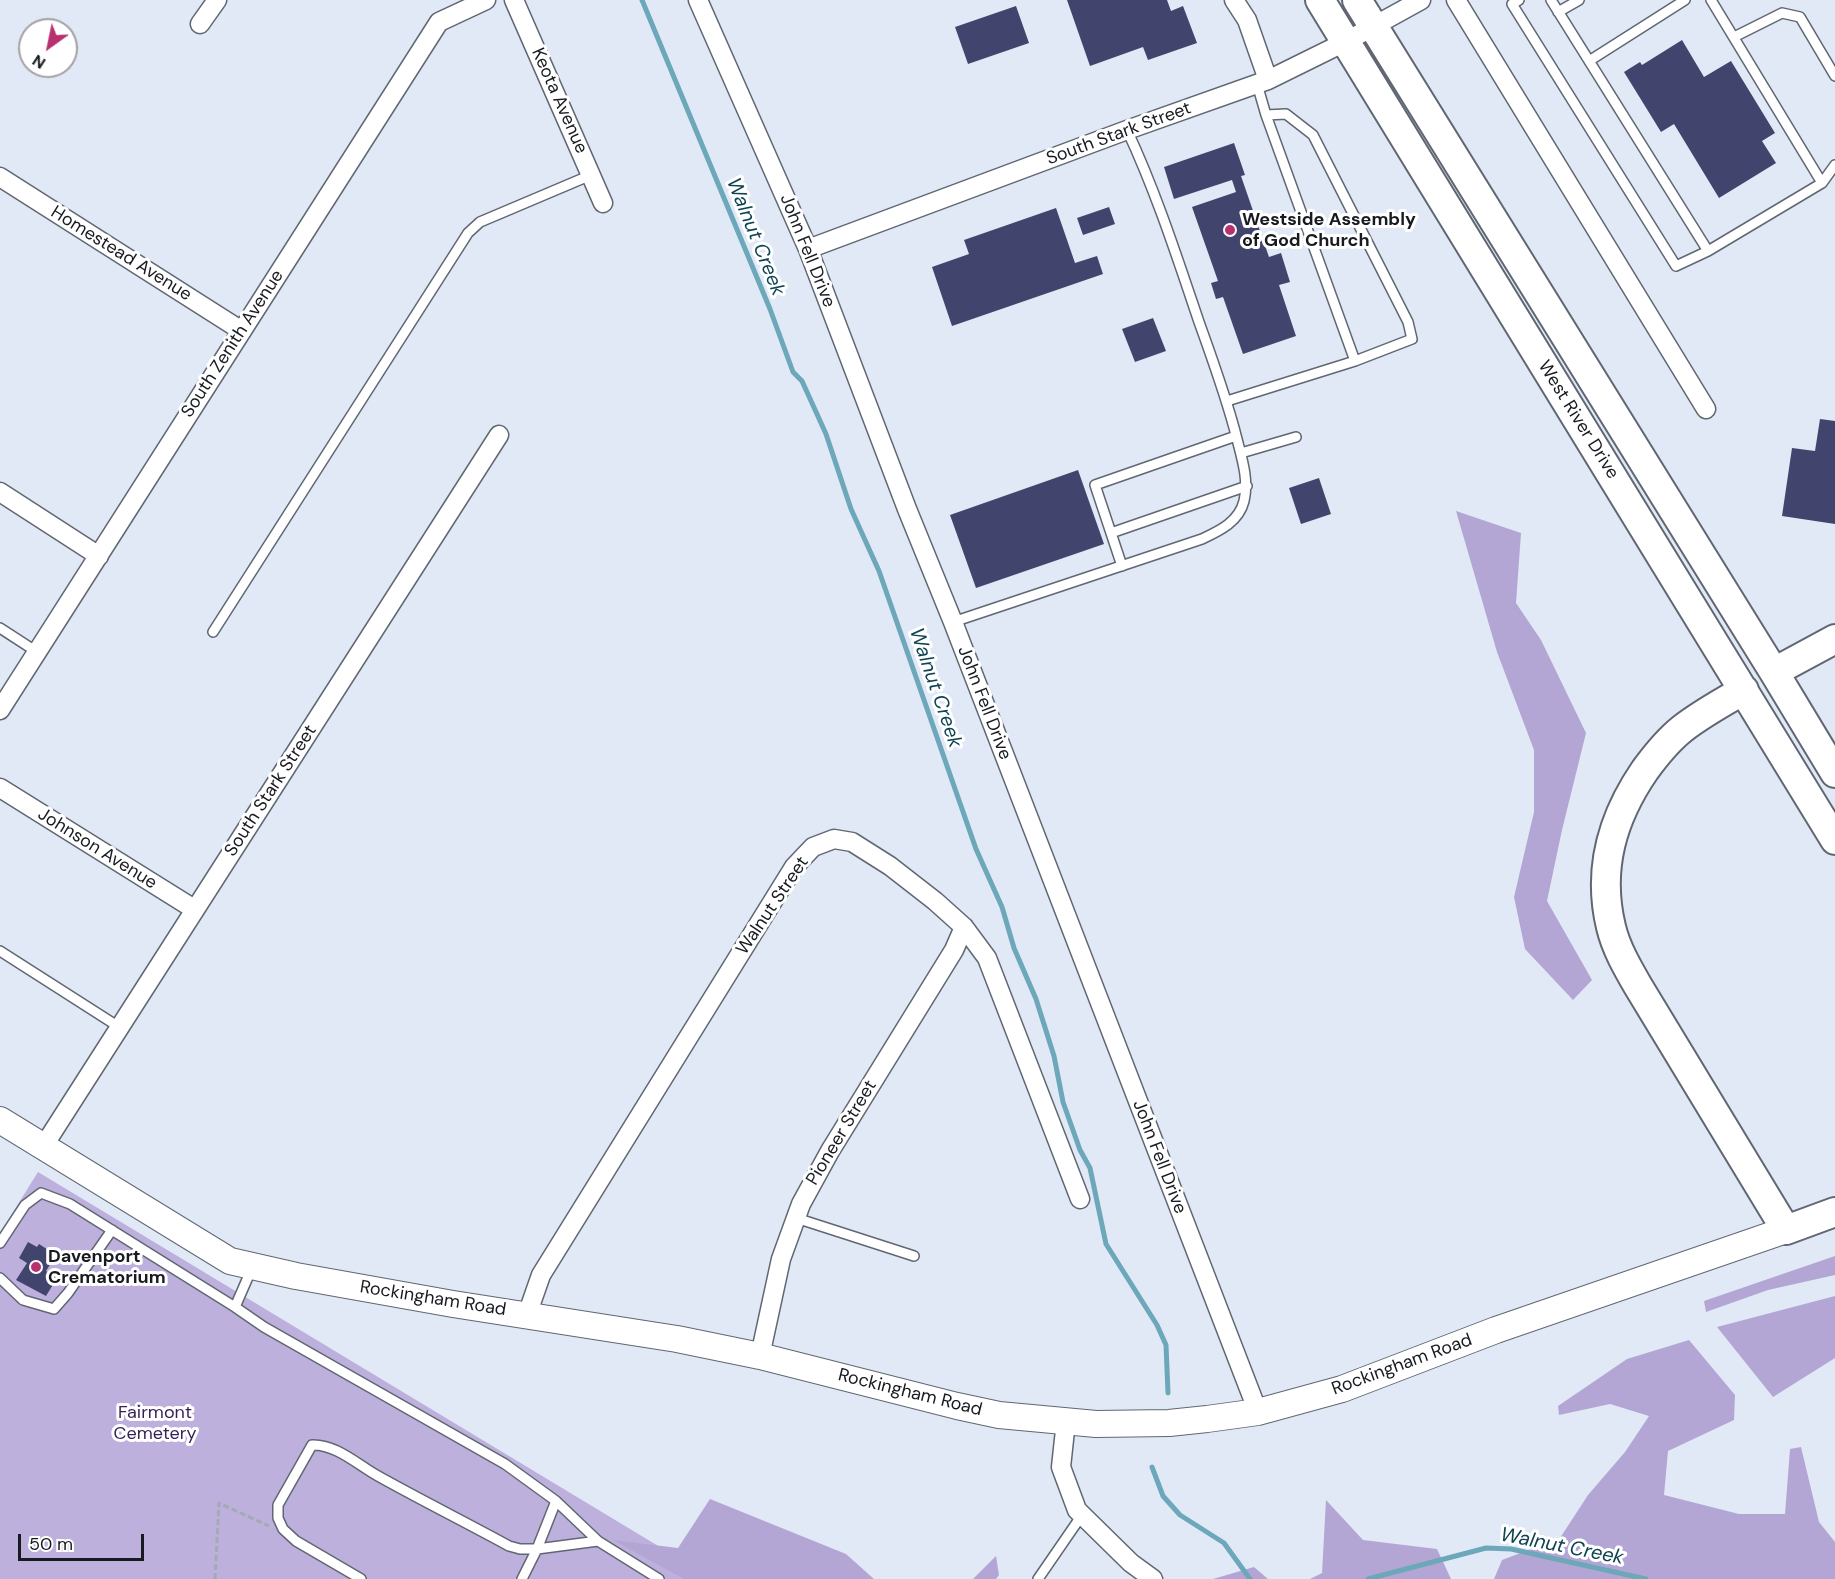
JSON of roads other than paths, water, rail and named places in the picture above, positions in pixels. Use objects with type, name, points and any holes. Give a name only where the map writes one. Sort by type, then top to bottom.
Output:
[{"type":"main road","name":"West River Drive","points":[[1320,0],[1835,840]]},
{"type":"main road","name":"West River Drive","points":[[1357,0],[1835,773]]},
{"type":"main road","points":[[1774,672],[1835,639]]},
{"type":"main road","points":[[1744,690],[1711,708],[1681,730],[1658,752],[1637,782],[1618,816],[1608,852],[1606,890],[1611,927],[1623,960],[1786,1230]]},
{"type":"main road","name":"Rockingham Road","points":[[1786,1230],[1835,1212]]},
{"type":"street","points":[[200,24],[217,0]]},
{"type":"street","name":"South Zenith Avenue","points":[[0,710],[439,22],[486,0]]},
{"type":"street","name":"Keota Avenue","points":[[514,0],[603,203]]},
{"type":"street","name":"John Fell Drive","points":[[698,0],[808,249],[906,509],[953,622],[1258,1412]]},
{"type":"street","points":[[1234,0],[1247,20],[1262,82]]},
{"type":"street","name":"South Stark Street","points":[[808,249],[1262,82],[1345,42],[1421,0]]},
{"type":"street","points":[[1456,0],[1706,409]]},
{"type":"street","name":"Homestead Avenue","points":[[0,177],[242,331]]},
{"type":"street","name":"South Stark Street","points":[[43,1147],[499,435]]},
{"type":"street","points":[[0,492],[99,556]]},
{"type":"street","name":"Johnson Avenue","points":[[0,788],[195,909]]},
{"type":"street","name":"Walnut Street","points":[[527,1315],[541,1275],[794,867],[813,847],[834,839],[852,842],[890,866],[935,901],[964,927],[987,958],[1080,1199]]},
{"type":"street","name":"Pioneer Street","points":[[760,1356],[781,1259],[801,1204],[830,1151],[954,950],[964,927]]},
{"type":"street","name":"Rockingham Road","points":[[0,1120],[230,1261],[296,1276],[453,1304],[677,1338],[999,1415],[1096,1424],[1169,1424],[1258,1412],[1342,1389],[1496,1330],[1786,1230]]},
{"type":"street","points":[[1066,1421],[1061,1467],[1077,1510],[1131,1563],[1153,1579]]},
{"type":"lane","points":[[1520,0],[1512,4],[1676,266],[1708,251],[1822,183],[1835,165]]},
{"type":"lane","points":[[1551,0],[1708,251]]},
{"type":"lane","points":[[1558,12],[1579,0]]},
{"type":"lane","points":[[1589,61],[1685,0]]},
{"type":"lane","points":[[1712,0],[1822,183]]},
{"type":"lane","points":[[1734,37],[1782,13],[1800,17],[1835,76]]},
{"type":"lane","points":[[1262,82],[1266,115],[1355,361]]},
{"type":"lane","points":[[1227,401],[1355,361],[1412,339],[1408,322],[1313,135],[1286,114],[1266,115]]},
{"type":"lane","points":[[953,622],[1202,539],[1222,530],[1236,517],[1244,504],[1247,486],[1227,401],[1149,178],[1127,130]]},
{"type":"lane","points":[[213,632],[468,233],[480,222],[591,175]]},
{"type":"lane","points":[[1122,566],[1095,485],[1236,436]]},
{"type":"lane","points":[[1241,453],[1296,437]]},
{"type":"lane","points":[[1111,533],[1247,486]]},
{"type":"lane","points":[[0,628],[37,652]]},
{"type":"lane","points":[[0,951],[119,1027]]},
{"type":"lane","points":[[0,1243],[25,1205],[41,1193],[70,1204],[264,1327],[505,1464],[556,1501],[598,1541],[659,1579]]},
{"type":"lane","points":[[796,1218],[914,1256]]},
{"type":"lane","points":[[0,1278],[23,1300],[54,1309],[68,1293],[112,1230]]},
{"type":"lane","points":[[235,1307],[253,1266]]},
{"type":"lane","points":[[361,1579],[296,1541],[283,1529],[278,1518],[278,1505],[312,1445],[320,1444],[339,1452],[378,1476],[509,1546],[520,1549],[537,1549],[598,1541]]},
{"type":"lane","points":[[522,1579],[556,1501]]},
{"type":"lane","points":[[1038,1579],[1082,1515]]},
{"type":"waterway","name":"Walnut Creek","points":[[642,0],[770,309],[793,372],[802,381],[826,434],[851,509],[879,571],[976,849],[1002,907],[1014,948],[1036,999],[1054,1056],[1063,1102],[1080,1150],[1090,1168],[1106,1244],[1157,1325],[1166,1345],[1168,1393]]},
{"type":"waterway","name":"Walnut Creek","points":[[1152,1467],[1163,1496],[1180,1515],[1224,1543],[1250,1579]]},
{"type":"waterway","name":"Walnut Creek","points":[[1368,1579],[1486,1548],[1511,1549],[1646,1579]]},
{"type":"place","name":"Westside Assembly of God Church","points":[[1230,230]]},
{"type":"place","name":"Davenport Crematorium","points":[[36,1267]]},
{"type":"park label","name":"Fairmont Cemetery","points":[[155,1423]]}]
